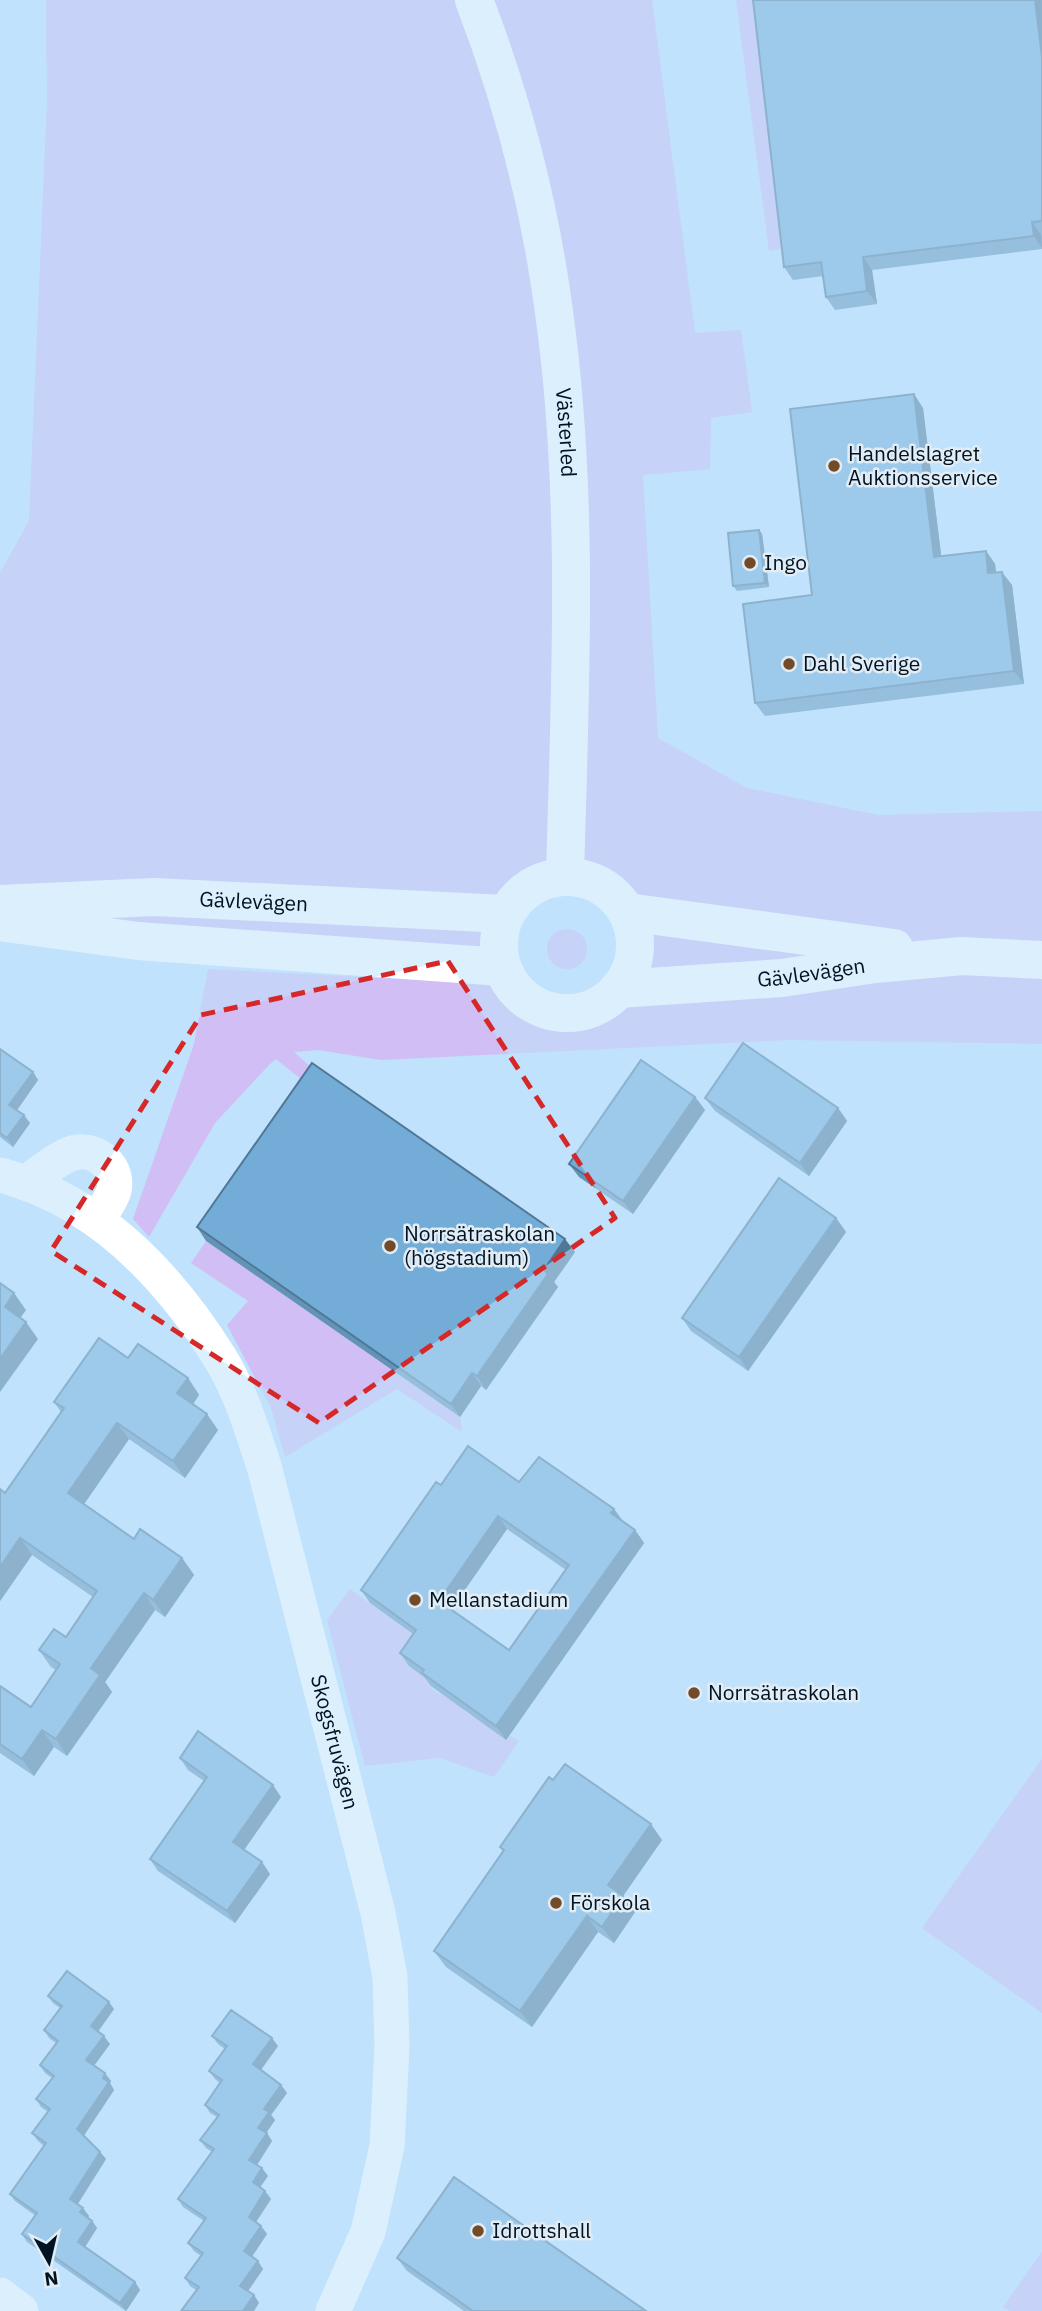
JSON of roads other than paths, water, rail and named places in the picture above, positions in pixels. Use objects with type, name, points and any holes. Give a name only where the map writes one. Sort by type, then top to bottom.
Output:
[{"type":"main road","name":"Västerled","points":[[474,0],[508,103],[533,195],[554,311],[570,503],[565,876]]},
{"type":"main road","points":[[565,876],[583,878],[601,886],[626,912],[634,932],[634,951],[629,974],[618,989],[597,1007],[572,1013],[553,1011],[531,1003],[513,988],[502,967],[498,949],[506,914],[530,887],[547,879],[565,876]]},
{"type":"main road","name":"Gävlevägen","points":[[0,904],[154,897],[506,914]]},
{"type":"main road","name":"Gävlevägen","points":[[626,912],[962,956],[1042,960]]},
{"type":"main road","points":[[0,922],[138,941],[502,967]]},
{"type":"main road","name":"Gävlevägen","points":[[618,989],[782,978],[875,964],[962,956]]},
{"type":"street","name":"Skogsfruvägen","points":[[13,1179],[76,1152],[96,1154],[107,1163],[114,1174],[114,1190],[99,1219]]},
{"type":"street","name":"Skogsfruvägen","points":[[13,1179],[99,1219],[136,1251],[183,1306],[220,1359],[242,1403],[279,1519],[378,1913],[390,1977],[392,2047],[387,2146],[368,2232],[332,2311]]},
{"type":"street","points":[[0,2295],[21,2311]]},
{"type":"place","name":"Handelslagret Auktionsservice","points":[[834,466]]},
{"type":"place","name":"Ingo","points":[[750,563]]},
{"type":"place","name":"Dahl Sverige","points":[[789,664]]},
{"type":"place","name":"Norrsätraskolan (högstadium)","points":[[390,1246]]},
{"type":"place","name":"Mellanstadium","points":[[415,1600]]},
{"type":"place","name":"Norrsätraskolan","points":[[694,1693]]},
{"type":"place","name":"Förskola","points":[[556,1903]]},
{"type":"place","name":"Idrottshall","points":[[478,2231]]}]
